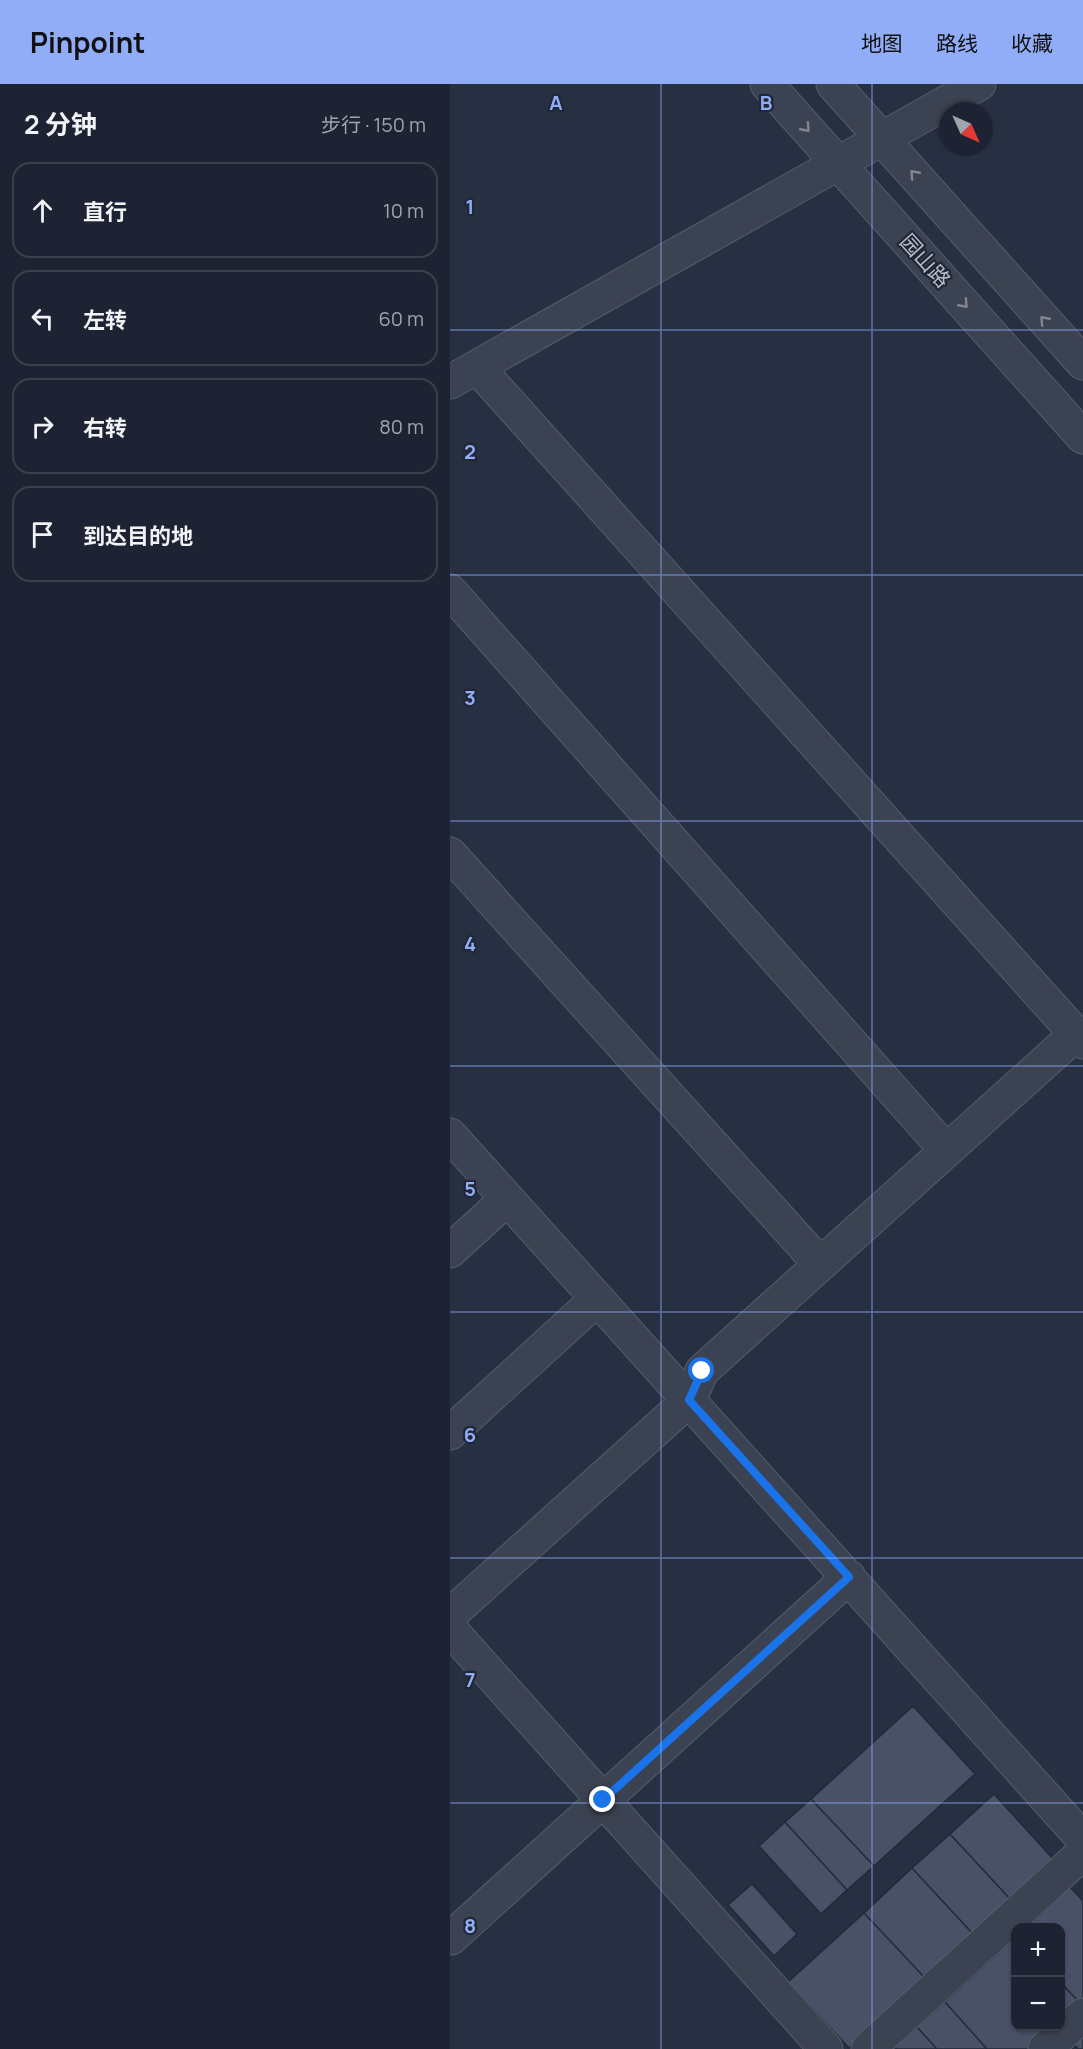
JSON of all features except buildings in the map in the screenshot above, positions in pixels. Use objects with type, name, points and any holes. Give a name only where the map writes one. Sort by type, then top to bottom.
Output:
[{"type":"street","name":"园山路","points":[[767,84],[1083,437]]},
{"type":"street","points":[[833,84],[1083,363]]},
{"type":"street","points":[[450,1615],[689,1400],[702,1371],[946,1150],[1079,1038],[463,374],[979,84]]},
{"type":"street","points":[[450,591],[946,1150]]},
{"type":"street","points":[[450,854],[820,1264]]},
{"type":"street","points":[[450,1135],[1083,1839]]},
{"type":"street","points":[[450,1251],[507,1199]]},
{"type":"street","points":[[450,1433],[597,1299]]},
{"type":"street","points":[[451,1938],[849,1577]]},
{"type":"street","points":[[450,1629],[826,2049]]},
{"type":"street","points":[[868,2049],[1083,1853]]},
{"type":"street","points":[[1045,2049],[1083,2015]]},
{"type":"route","points":[[603,1800],[849,1577],[689,1400],[702,1371]]}]
